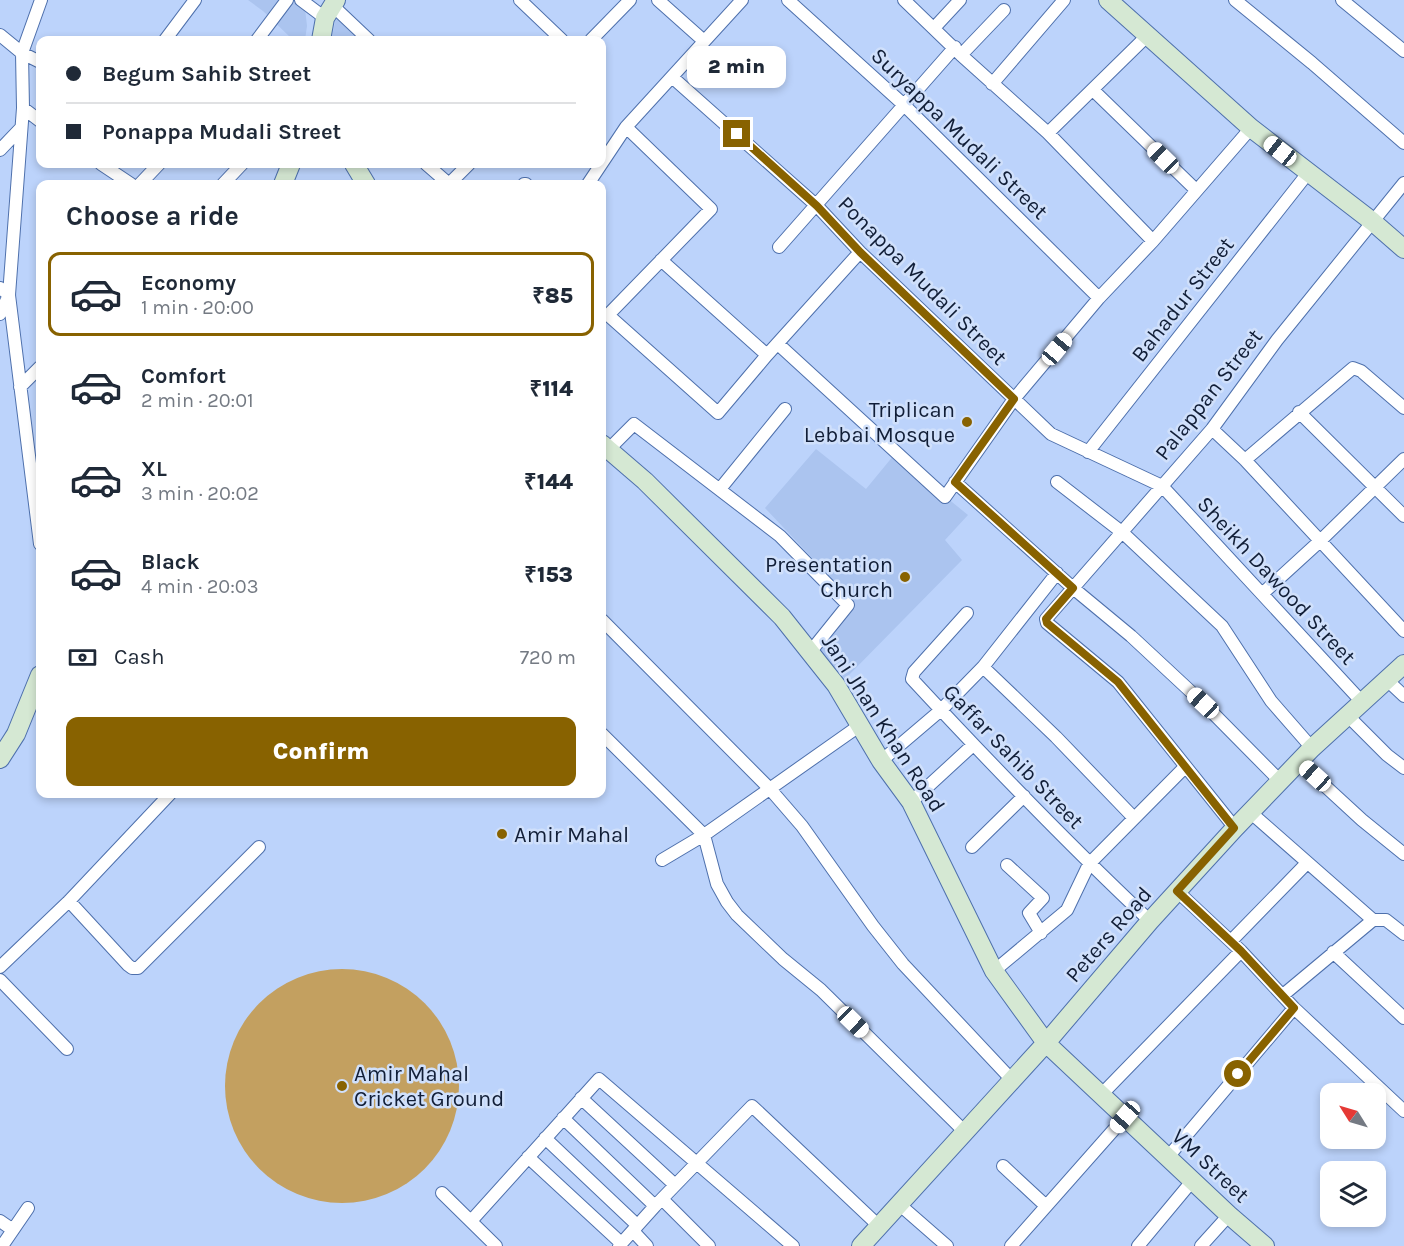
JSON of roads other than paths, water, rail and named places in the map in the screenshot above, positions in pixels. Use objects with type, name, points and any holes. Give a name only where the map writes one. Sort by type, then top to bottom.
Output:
[{"type":"street","points":[[0,314],[5,292],[23,108],[22,53],[41,0]]},
{"type":"street","points":[[168,36],[195,0]]},
{"type":"street","points":[[260,36],[287,0]]},
{"type":"street","points":[[301,0],[331,8],[364,36]]},
{"type":"street","points":[[520,0],[558,36]]},
{"type":"street","points":[[595,36],[630,0]]},
{"type":"street","points":[[658,0],[704,41]]},
{"type":"street","points":[[606,157],[626,127],[742,0]]},
{"type":"street","name":"Suryappa Mudali Street","points":[[788,0],[904,105],[1100,298]]},
{"type":"street","points":[[904,0],[992,84],[1048,133],[1154,240]]},
{"type":"street","points":[[934,28],[960,0]]},
{"type":"street","points":[[992,84],[1065,0]]},
{"type":"street","points":[[1108,0],[1251,128],[1373,222],[1404,249]]},
{"type":"street","points":[[1235,0],[1404,143]]},
{"type":"street","points":[[1342,0],[1404,51]]},
{"type":"street","points":[[322,36],[331,8]]},
{"type":"street","points":[[779,247],[904,105],[958,51],[1004,10]]},
{"type":"street","points":[[1048,133],[1148,35]]},
{"type":"street","points":[[0,36],[22,53],[36,60]]},
{"type":"street","name":"Ponappa Mudali Street","points":[[672,77],[817,206],[860,252],[1051,434],[1162,486]]},
{"type":"street","points":[[1094,90],[1196,190]]},
{"type":"street","points":[[23,108],[36,118]]},
{"type":"street","points":[[626,127],[711,209],[608,315],[718,413],[860,252]]},
{"type":"street","points":[[778,344],[945,497],[1014,399],[1251,128]]},
{"type":"street","points":[[0,150],[20,129]]},
{"type":"street","points":[[107,168],[125,180]]},
{"type":"street","points":[[227,180],[238,168]]},
{"type":"street","points":[[431,168],[444,180]]},
{"type":"street","points":[[453,180],[465,168]]},
{"type":"street","name":"Bahadur Street","points":[[1088,452],[1308,173]]},
{"type":"street","name":"Palappan Street","points":[[1185,767],[1118,682],[1047,623],[1046,619],[1212,429],[1277,340],[1404,183]]},
{"type":"street","points":[[661,260],[767,355]]},
{"type":"street","points":[[5,292],[36,513]]},
{"type":"street","points":[[1245,460],[1299,412],[1355,368],[1404,408]]},
{"type":"street","points":[[20,387],[36,371]]},
{"type":"street","points":[[720,489],[785,410]]},
{"type":"street","points":[[1299,412],[1404,516]]},
{"type":"street","points":[[606,446],[634,424],[780,536],[848,605],[811,651]]},
{"type":"street","points":[[1212,429],[1245,460],[1404,631]]},
{"type":"street","name":"Jani Jhan Khan Road","points":[[606,448],[645,481],[782,616],[811,651],[836,685],[881,761],[911,802],[994,971],[1046,1043]]},
{"type":"street","points":[[1262,594],[1404,459]]},
{"type":"street","points":[[955,482],[1073,588],[1131,636],[1203,703],[1280,781]]},
{"type":"street","points":[[1057,482],[1123,532],[1222,626],[1271,701],[1312,748]]},
{"type":"street","name":"Sheikh Dawood Street","points":[[1162,486],[1362,702]]},
{"type":"street","points":[[881,761],[941,710],[983,667],[1057,573]]},
{"type":"street","name":"Gaffar Sahib Street","points":[[967,613],[914,672],[912,679],[1089,864],[1150,921]]},
{"type":"street","points":[[606,624],[770,789],[802,826],[867,918],[903,964],[1012,1080]]},
{"type":"street","name":"Peters Road","points":[[861,1246],[1046,1043],[1150,921],[1234,828],[1312,748],[1404,664]]},
{"type":"street","points":[[983,667],[1056,737],[1134,818]]},
{"type":"street","points":[[1386,681],[1404,696]]},
{"type":"street","points":[[0,759],[16,734],[36,685]]},
{"type":"street","points":[[1347,715],[1404,768]]},
{"type":"street","points":[[662,860],[704,834],[859,726]]},
{"type":"street","points":[[606,738],[704,834],[717,884],[737,915],[783,959],[821,990],[965,1132]]},
{"type":"street","points":[[911,802],[973,745]]},
{"type":"street","points":[[1299,762],[1404,854]]},
{"type":"street","points":[[994,971],[1067,910],[1089,864],[1185,767],[1234,828]]},
{"type":"street","points":[[972,848],[1024,796]]},
{"type":"street","points":[[0,967],[69,901],[166,798]]},
{"type":"street","points":[[1250,812],[1373,920]]},
{"type":"street","points":[[69,901],[128,965],[138,968],[259,847]]},
{"type":"street","points":[[1231,941],[1307,863]]},
{"type":"street","points":[[1007,865],[1043,898],[1029,913],[1041,933]]},
{"type":"street","points":[[1177,891],[1231,941],[1294,1008],[1404,1111]]},
{"type":"street","points":[[1283,995],[1373,920],[1386,920],[1404,934]]},
{"type":"street","points":[[1101,1095],[1241,951]]},
{"type":"street","points":[[1333,952],[1404,1018]]},
{"type":"street","points":[[0,980],[67,1049]]},
{"type":"street","points":[[1168,1157],[1294,1008]]},
{"type":"street","name":"VM Street","points":[[1046,1043],[1265,1246]]},
{"type":"street","points":[[471,1221],[599,1079],[793,1246]]},
{"type":"street","points":[[581,1098],[675,1185]]},
{"type":"street","points":[[528,1157],[620,1245],[658,1202],[750,1107],[753,1107],[880,1227]]},
{"type":"street","points":[[1011,1246],[1125,1117]]},
{"type":"street","points":[[563,1118],[709,1246]]},
{"type":"street","points":[[546,1138],[635,1228],[647,1246]]},
{"type":"street","points":[[1003,1166],[1046,1206]]},
{"type":"street","points":[[1138,1246],[1193,1180]]},
{"type":"street","points":[[441,1193],[496,1246]]},
{"type":"street","points":[[900,1204],[947,1246]]},
{"type":"street","points":[[2,1246],[28,1208]]},
{"type":"street","points":[[1201,1246],[1229,1215]]},
{"type":"street","points":[[0,1221],[13,1230]]},
{"type":"place","name":"Triplican Lebbai Mosque","points":[[967,422]]},
{"type":"place","name":"Presentation Church","points":[[905,577]]},
{"type":"place","name":"Amir Mahal","points":[[502,834]]},
{"type":"place","name":"Amir Mahal Cricket Ground","points":[[342,1086]]}]
